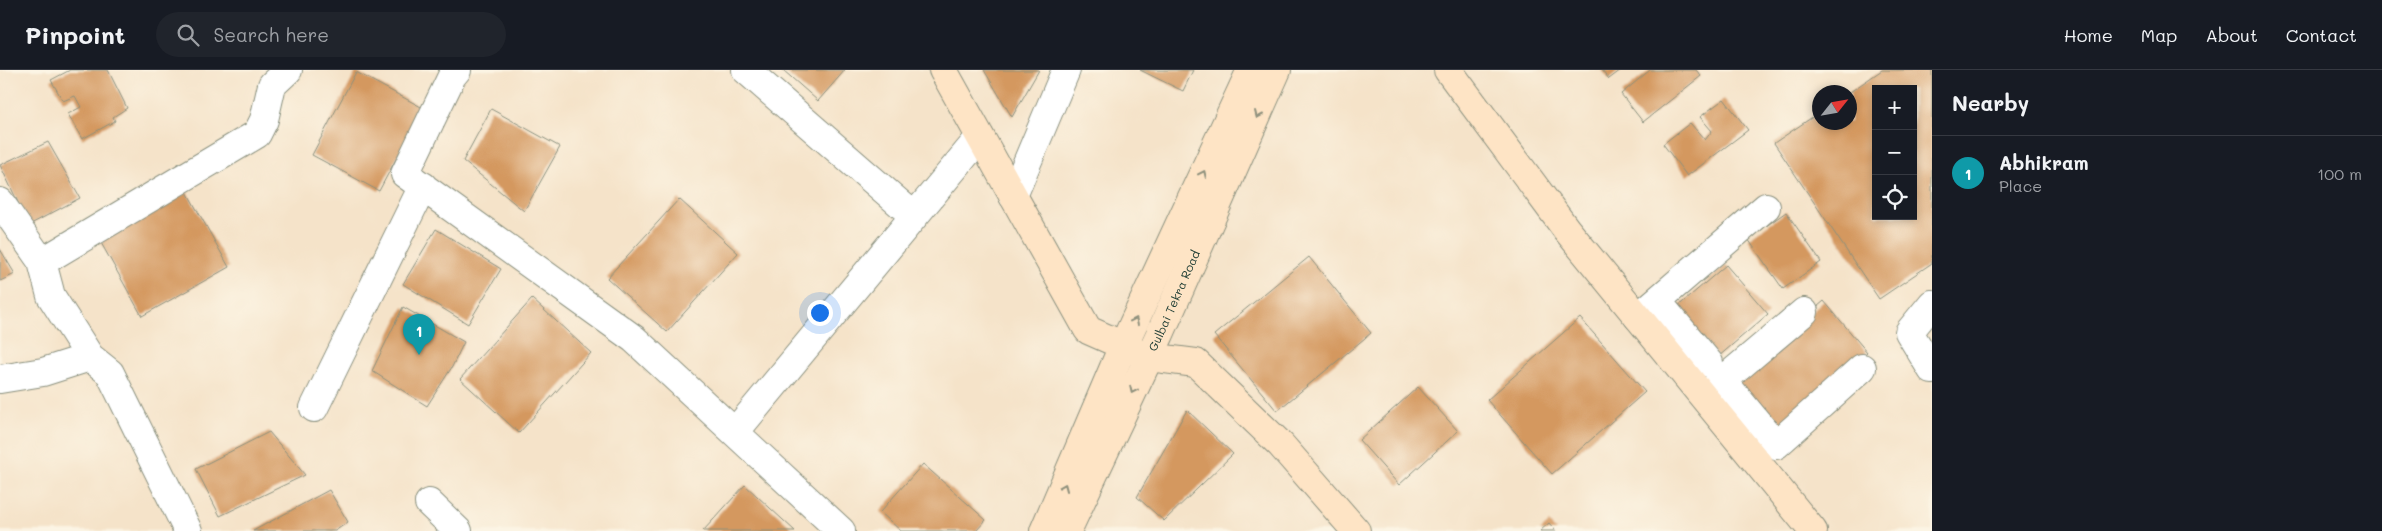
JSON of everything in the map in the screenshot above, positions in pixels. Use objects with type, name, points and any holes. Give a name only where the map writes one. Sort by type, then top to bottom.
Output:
[{"type":"street","points":[[42,262],[257,134],[264,120],[272,86],[288,70]]},
{"type":"street","points":[[457,70],[452,76],[405,174],[634,338],[841,531]]},
{"type":"street","points":[[746,70],[914,216]]},
{"type":"street","points":[[943,70],[1088,330],[1149,357],[1196,363],[1281,445],[1356,531]]},
{"type":"street","points":[[1013,196],[1066,70]]},
{"type":"street","points":[[1044,531],[1123,346],[1251,70]]},
{"type":"street","name":"Gulbai Tekra Road","points":[[1067,531],[1149,357],[1278,70]]},
{"type":"street","points":[[1448,70],[1566,228],[1647,309],[1712,380],[1766,454],[1813,531]]},
{"type":"street","points":[[735,432],[980,137]]},
{"type":"street","points":[[314,408],[423,186]]},
{"type":"street","points":[[0,202],[42,262],[51,296],[90,356],[110,373],[188,531]]},
{"type":"street","points":[[1647,309],[1766,207]]},
{"type":"street","points":[[1932,304],[1910,332],[1932,370]]},
{"type":"street","points":[[1712,380],[1804,312]]},
{"type":"street","points":[[0,379],[43,372],[90,356]]},
{"type":"street","points":[[1766,454],[1862,368]]},
{"type":"street","points":[[429,503],[458,531]]},
{"type":"building","points":[[70,70],[108,70],[127,108],[113,117],[115,121],[82,139],[68,114],[81,107],[75,96],[63,101],[51,80]]},
{"type":"building","points":[[783,70],[845,70],[818,101]]},
{"type":"building","points":[[984,70],[1039,70],[1012,117]]},
{"type":"building","points":[[1140,70],[1193,70],[1183,91]]},
{"type":"building","points":[[1602,70],[1621,70],[1609,79]]},
{"type":"building","points":[[1650,70],[1696,70],[1701,76],[1643,122],[1621,94]]},
{"type":"building","points":[[1882,70],[1932,70],[1932,263],[1879,299],[1774,143],[1812,117],[1812,130],[1857,130],[1857,87]]},
{"type":"building","points":[[356,72],[423,108],[379,191],[312,155]]},
{"type":"building","points":[[1724,99],[1748,130],[1687,176],[1663,144],[1690,123],[1705,140],[1712,131],[1700,117]]},
{"type":"building","points":[[491,109],[560,147],[524,211],[463,161]]},
{"type":"building","points":[[48,142],[80,198],[29,225],[0,165]]},
{"type":"building","points":[[187,192],[229,267],[142,316],[100,241]]},
{"type":"building","points":[[679,199],[738,253],[667,332],[607,278]]},
{"type":"building","points":[[1786,212],[1821,262],[1783,289],[1748,239]]},
{"type":"building","points":[[436,229],[501,269],[468,324],[403,284]]},
{"type":"building","points":[[0,249],[15,274],[0,281]]},
{"type":"building","points":[[1309,257],[1371,333],[1277,411],[1214,335]]},
{"type":"building","points":[[1726,265],[1768,314],[1718,357],[1676,308]]},
{"type":"building","points":[[532,299],[591,353],[519,433],[460,379]]},
{"type":"building","points":[[1824,301],[1867,352],[1776,429],[1733,379]]},
{"type":"building","points":[[403,307],[464,342],[452,367],[427,406],[372,371]]},
{"type":"building","points":[[1580,318],[1645,392],[1552,474],[1487,400]]},
{"type":"building","points":[[1418,387],[1458,431],[1399,485],[1359,440]]},
{"type":"building","points":[[1187,410],[1233,454],[1164,521],[1137,497]]},
{"type":"building","points":[[269,432],[305,475],[220,516],[196,469]]},
{"type":"building","points":[[923,464],[986,520],[976,531],[901,531],[880,512]]},
{"type":"building","points":[[745,485],[795,531],[703,531]]},
{"type":"building","points":[[329,490],[348,522],[335,531],[253,531]]},
{"type":"building","points":[[1549,523],[1556,531],[1540,531]]},
{"type":"place","name":"Abhikram","points":[[419,355]]}]
